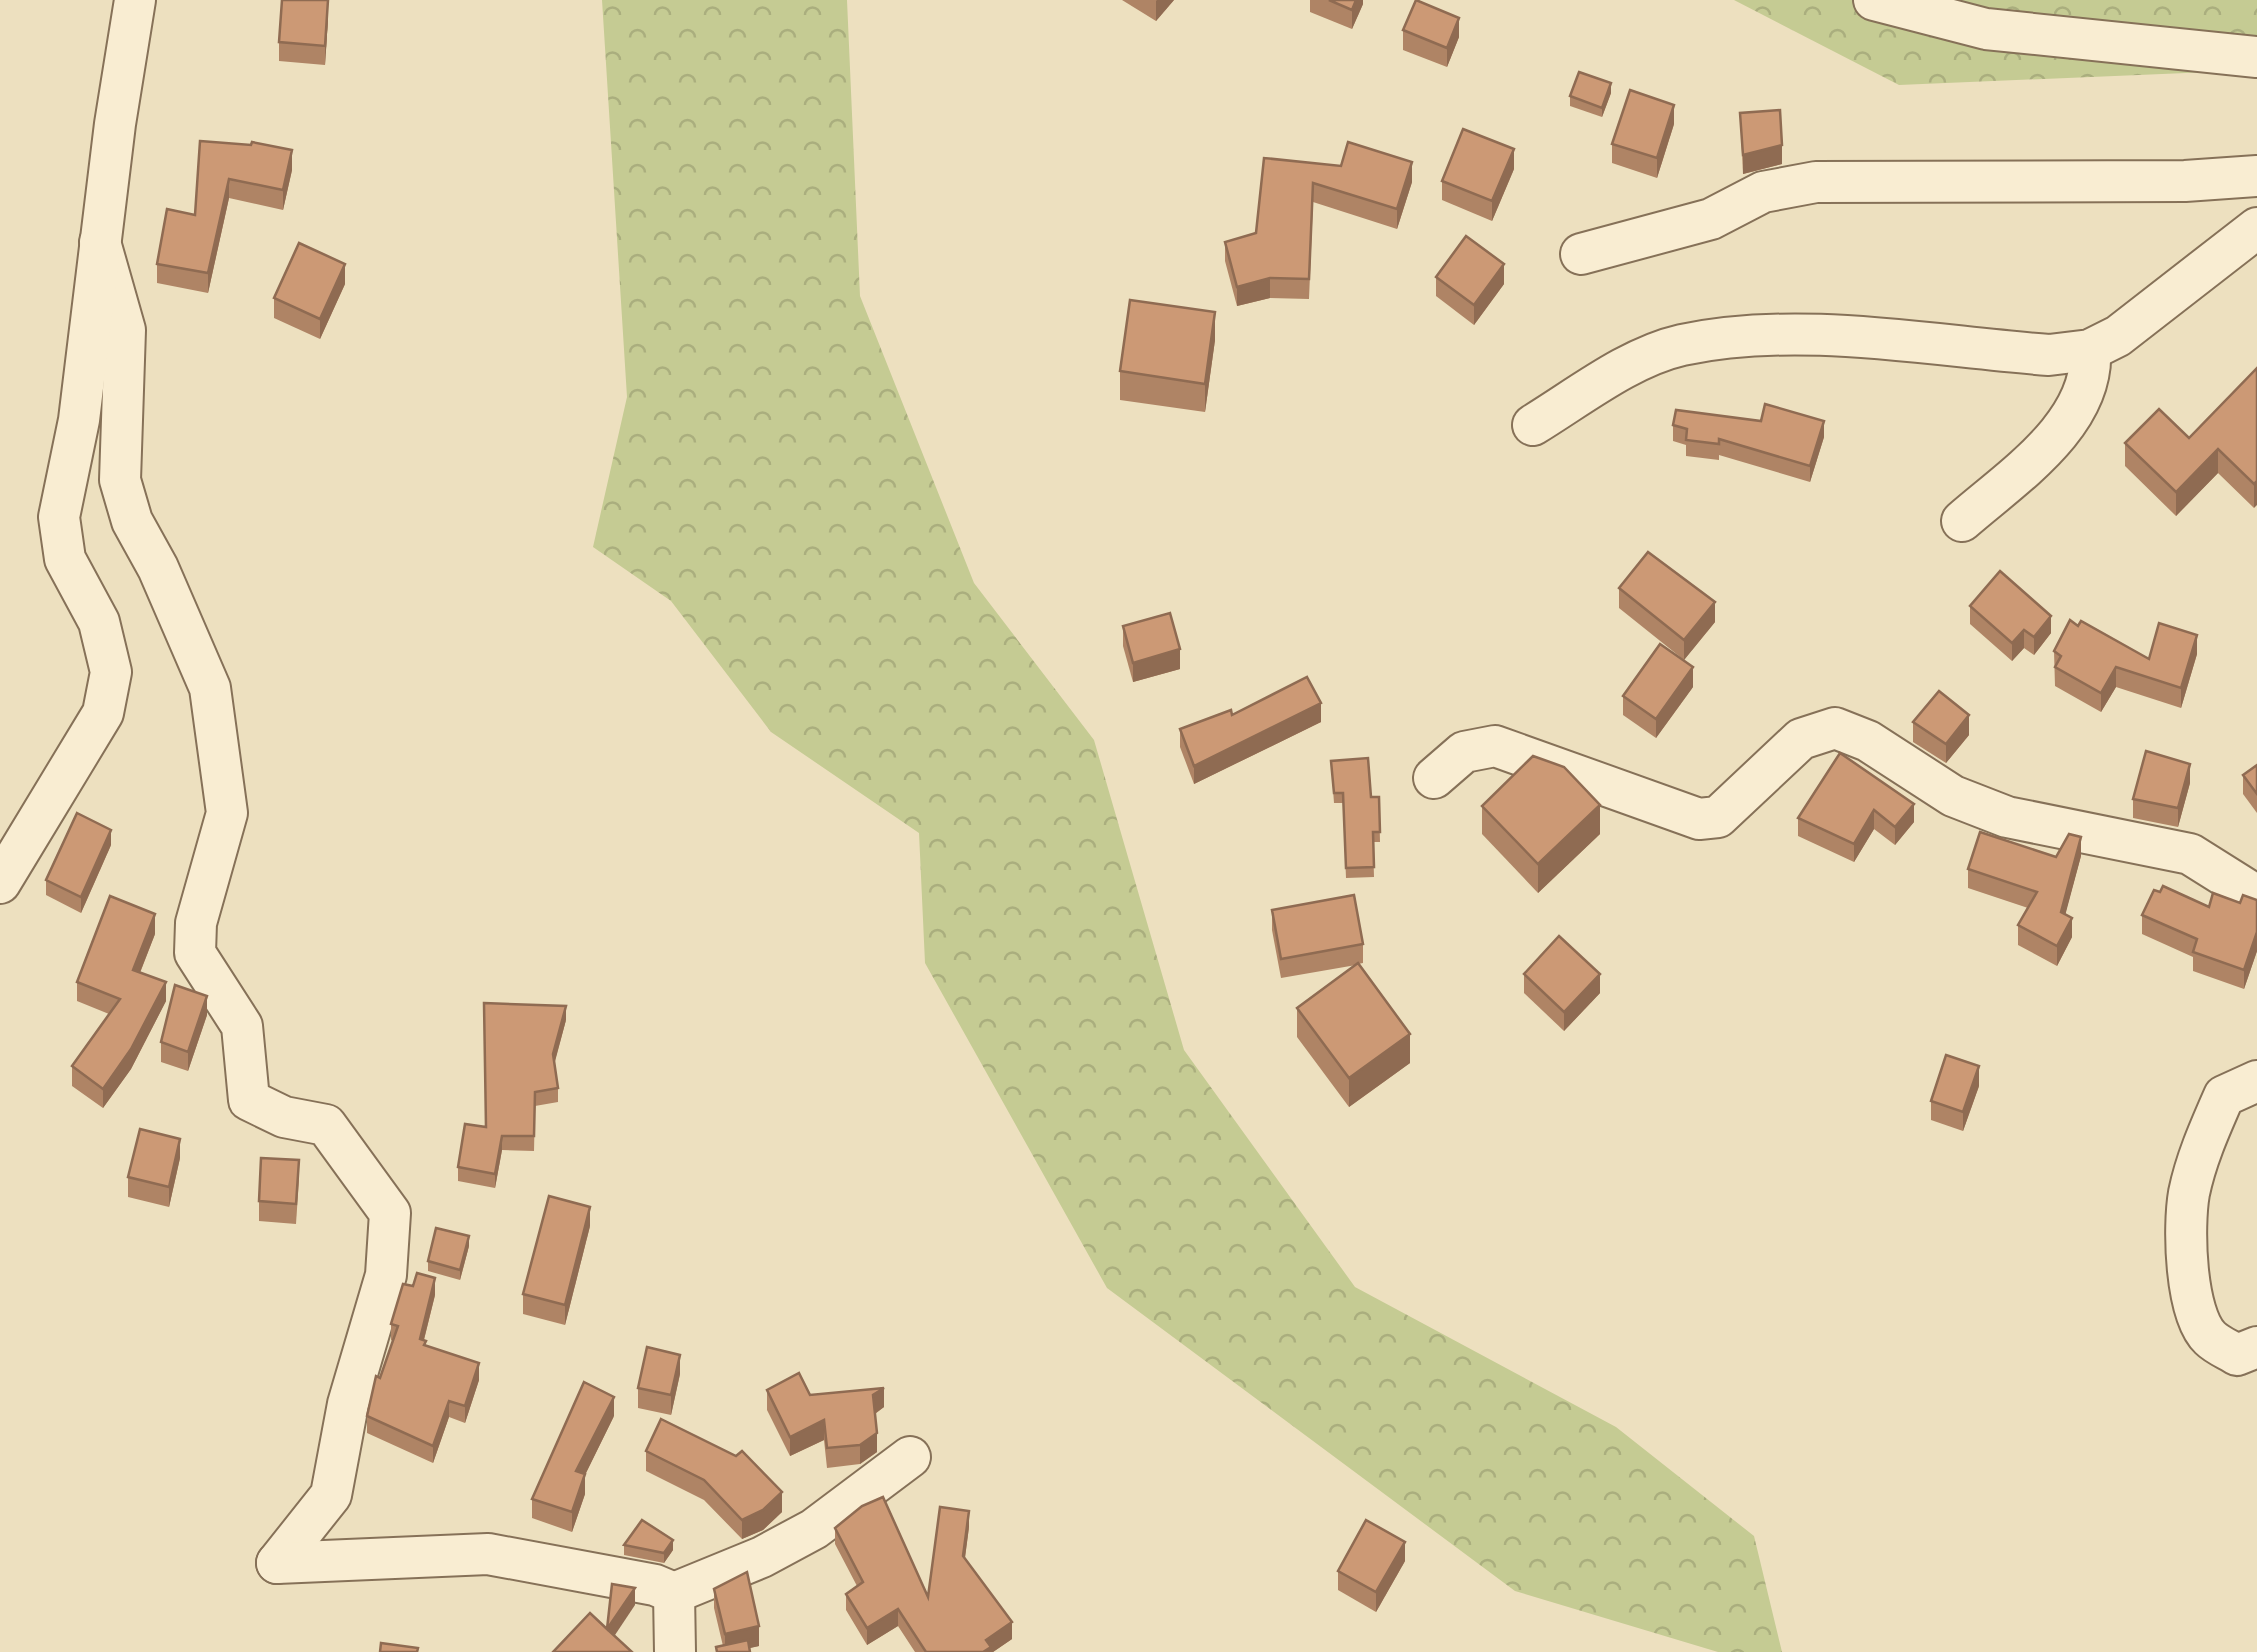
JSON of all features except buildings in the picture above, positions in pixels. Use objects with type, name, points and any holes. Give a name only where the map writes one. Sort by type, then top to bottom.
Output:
[{"type":"street","points":[[0,883],[103,713],[111,672],[100,622],[65,560],[58,516],[79,420],[135,0]]},
{"type":"street","points":[[1874,0],[1986,29],[2257,58]]},
{"type":"street","points":[[1581,254],[1711,218],[1763,192],[1816,182],[2185,182],[2257,176]]},
{"type":"street","points":[[1533,425],[1620,371],[1679,346],[1778,334],[2050,355],[2090,350],[2118,336],[2257,228]]},
{"type":"street","points":[[100,242],[125,330],[120,480],[132,521],[158,568],[210,688],[228,813],[196,923],[195,953],[242,1026],[249,1100],[284,1117],[326,1125],[390,1213],[386,1275],[348,1404],[331,1495],[276,1563],[488,1554],[655,1585],[674,1593],[762,1557],[814,1529],[910,1457]]},
{"type":"street","points":[[1962,521],[2052,442],[2092,376],[2090,350]]},
{"type":"street","points":[[1434,778],[1464,752],[1494,746],[1698,818],[1718,817],[1802,738],[1835,728],[1868,741],[1953,796],[2007,817],[2190,854],[2257,896]]},
{"type":"street","points":[[2257,1080],[2224,1096],[2204,1140],[2189,1196],[2192,1303],[2209,1338],[2237,1355],[2257,1347]]},
{"type":"street","points":[[674,1593],[676,1652]]},
{"type":"green space","points":[[602,0],[847,0],[860,296],[974,583],[1094,740],[1184,1050],[1355,1287],[1616,1427],[1754,1536],[1782,1652],[1718,1652],[1515,1591],[1107,1288],[925,963],[919,833],[771,732],[671,601],[593,547],[627,397]]},
{"type":"green space","points":[[1734,0],[2257,0],[2257,70],[1899,85]]}]
